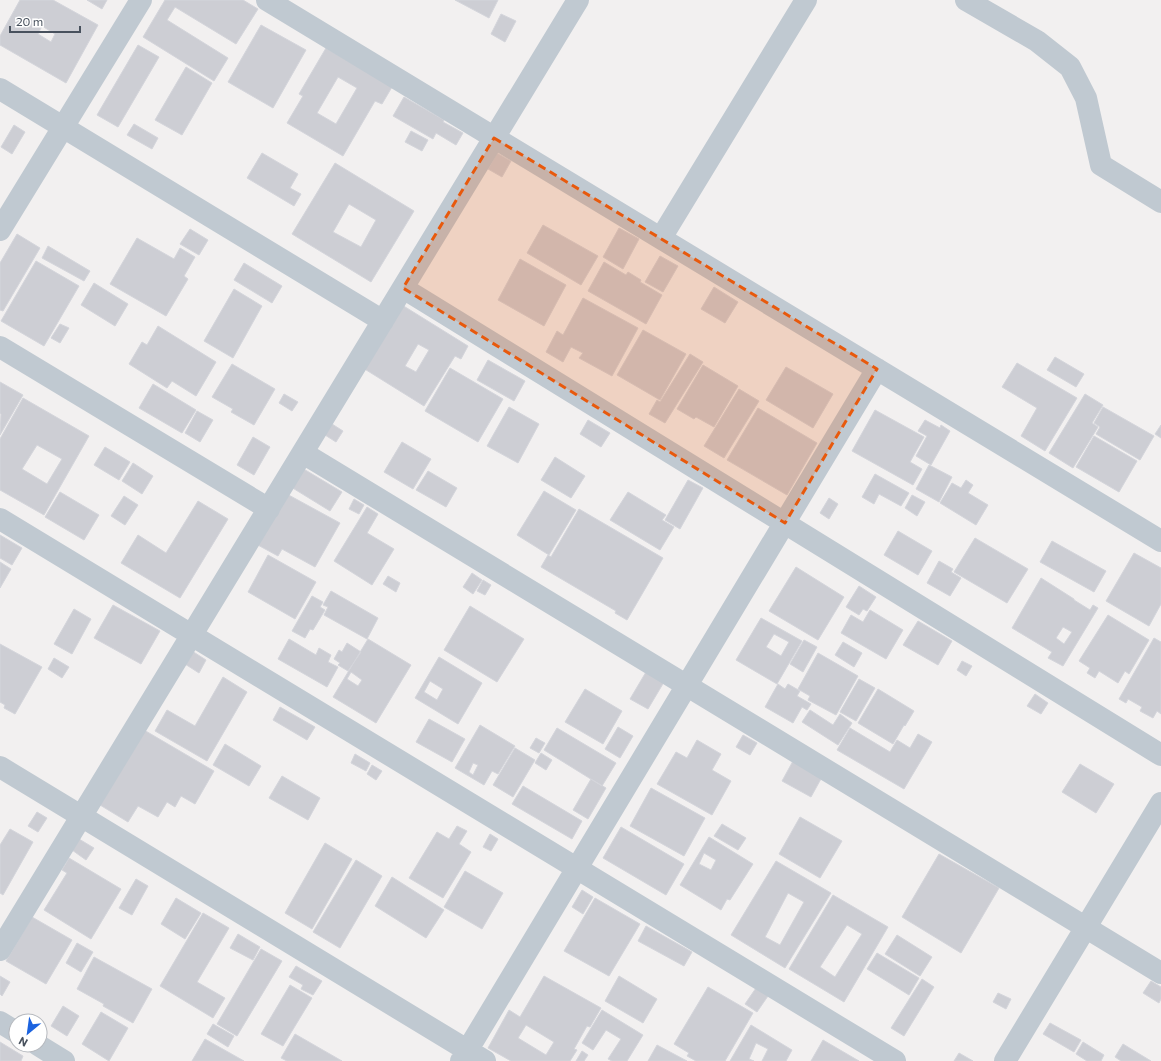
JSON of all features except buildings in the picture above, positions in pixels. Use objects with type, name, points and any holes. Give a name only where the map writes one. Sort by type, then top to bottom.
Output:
[{"type":"street","points":[[0,230],[141,0]]},
{"type":"street","points":[[267,0],[1161,542]]},
{"type":"street","points":[[0,950],[578,0]]},
{"type":"street","points":[[661,238],[806,0]]},
{"type":"street","points":[[966,0],[1038,41],[1070,67],[1086,98],[1101,165],[1161,202]]},
{"type":"street","points":[[0,89],[383,321]]},
{"type":"street","points":[[403,288],[1161,754]]},
{"type":"street","points":[[0,347],[269,509]]},
{"type":"street","points":[[0,767],[82,816],[471,1058],[577,868],[877,369]]},
{"type":"street","points":[[303,453],[1161,973]]},
{"type":"street","points":[[0,519],[895,1061]]},
{"type":"street","points":[[1005,1061],[1161,803]]},
{"type":"street","points":[[48,1051],[64,1061]]},
{"type":"highlighted area","points":[[494,138],[877,369],[785,523],[403,288]]}]
